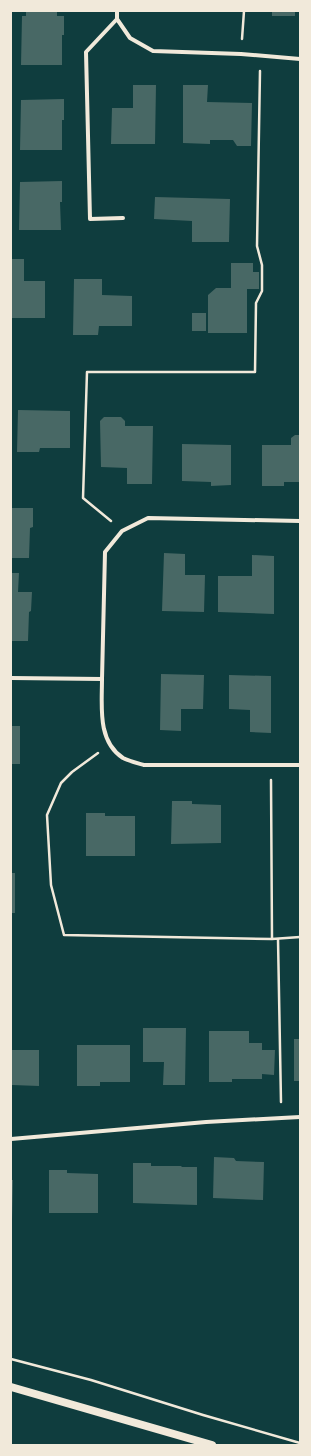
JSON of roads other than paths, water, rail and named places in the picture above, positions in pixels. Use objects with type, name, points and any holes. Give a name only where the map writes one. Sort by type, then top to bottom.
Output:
[{"type":"main road","points":[[11,1386],[212,1445]]},
{"type":"street","points":[[117,11],[117,19],[130,38],[153,51],[300,58]]},
{"type":"street","points":[[117,19],[86,52],[90,219],[122,218]]},
{"type":"street","points":[[300,521],[148,518],[122,531],[105,552],[102,679],[102,723],[110,745],[123,758],[144,765],[300,765]]},
{"type":"street","points":[[11,678],[102,679]]},
{"type":"street","points":[[11,1139],[206,1122],[300,1117]]}]
